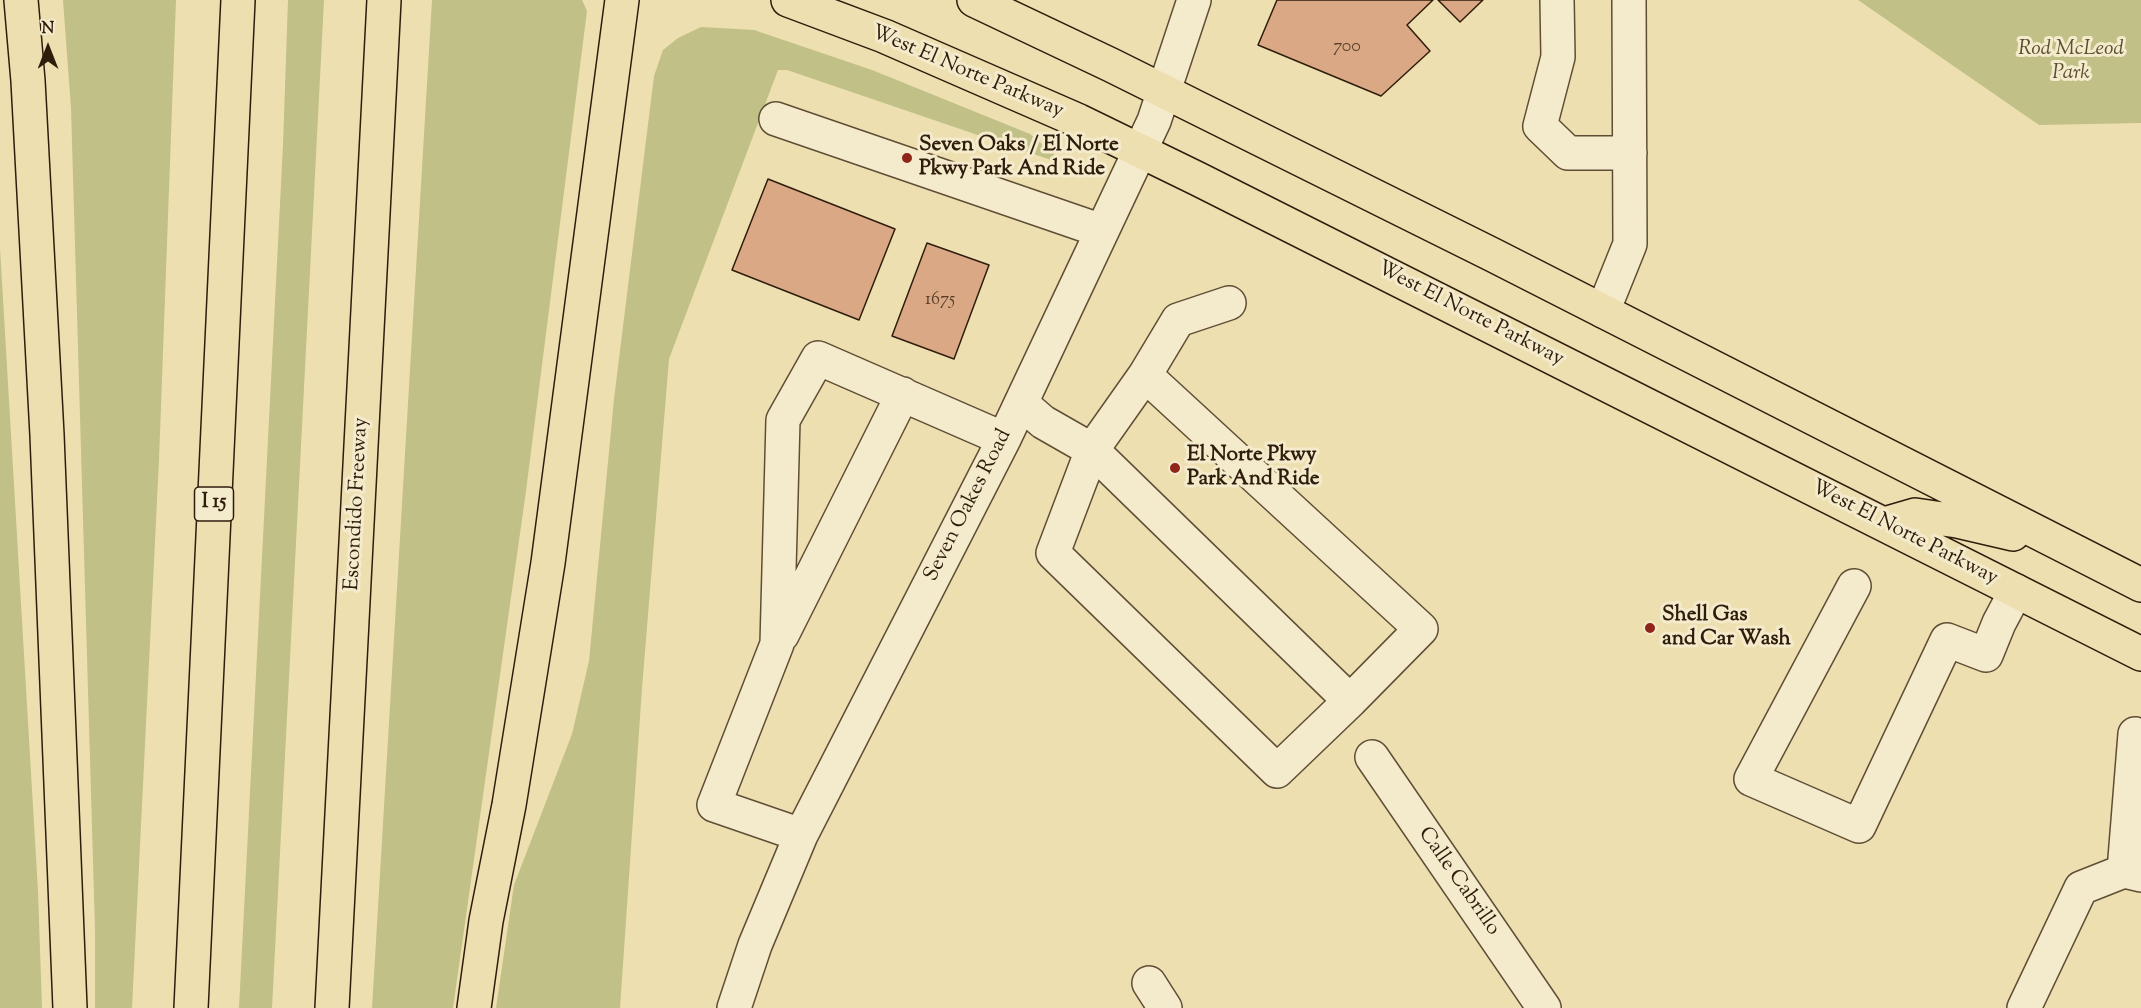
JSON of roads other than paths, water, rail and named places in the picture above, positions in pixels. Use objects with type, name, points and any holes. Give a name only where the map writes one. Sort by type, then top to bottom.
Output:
[{"type":"main road","points":[[21,0],[29,93],[47,435],[70,1008]]},
{"type":"main road","name":"I 15","points":[[191,1008],[238,0]]},
{"type":"main road","points":[[474,1008],[486,921],[509,805],[548,563],[622,0]]},
{"type":"main road","name":"West El Norte Parkway","points":[[788,0],[884,36],[1079,121],[2141,654]]},
{"type":"main road","points":[[974,0],[1603,311],[2141,585]]},
{"type":"main road","name":"Escondido Freeway","points":[[332,1008],[384,2]]},
{"type":"main road","points":[[1884,524],[1915,515],[1957,521],[2061,545]]},
{"type":"street","name":"Seven Oakes Road","points":[[735,1008],[755,945],[801,835],[1004,439],[1154,121],[1194,0]]},
{"type":"street","points":[[1557,0],[1558,57],[1540,126],[1568,153],[1630,153]]},
{"type":"street","points":[[1603,311],[1630,244],[1629,0]]},
{"type":"street","points":[[776,119],[1102,231]]},
{"type":"street","points":[[1145,375],[1421,629],[1277,771],[1053,553],[1092,450],[1145,375],[1178,320],[1229,303]]},
{"type":"street","points":[[777,644],[783,420],[818,358],[1004,439]]},
{"type":"street","points":[[801,835],[714,805],[777,644],[903,394]]},
{"type":"street","points":[[1021,403],[1043,422],[1092,450],[1350,701]]},
{"type":"street","points":[[1854,586],[1751,779],[1859,826],[1947,640],[1986,655],[1999,623],[2016,591]]},
{"type":"street","points":[[2024,1008],[2081,888],[2132,873],[2135,734]]},
{"type":"street","name":"Calle Cabrillo","points":[[1371,757],[1544,1008]]},
{"type":"place","name":"Seven Oaks / El Norte Pkwy Park And Ride","points":[[907,158]]},
{"type":"place","name":"El Norte Pkwy Park And Ride","points":[[1175,468]]},
{"type":"place","name":"Shell Gas and Car Wash","points":[[1650,628]]},
{"type":"park label","name":"Rod McLeod Park","points":[[2071,62]]}]
